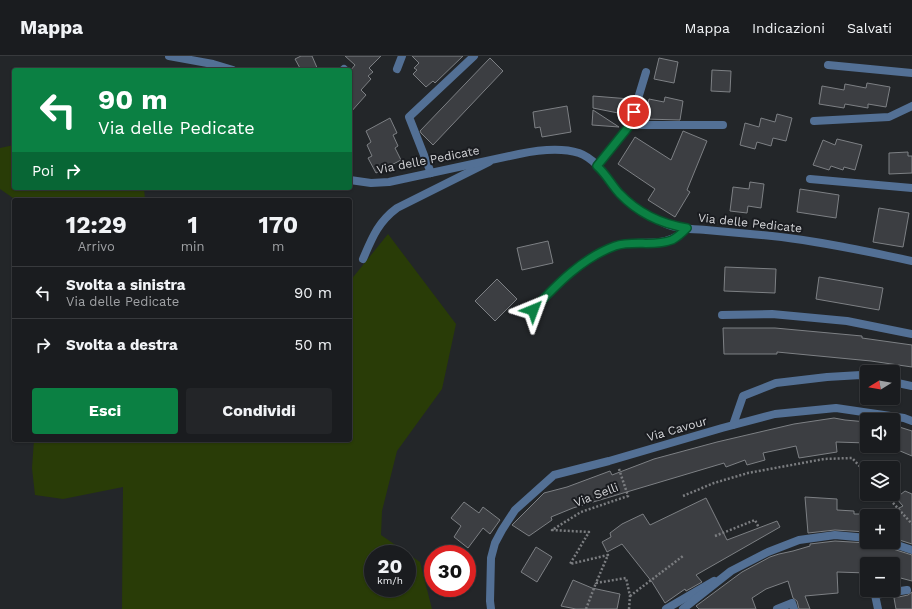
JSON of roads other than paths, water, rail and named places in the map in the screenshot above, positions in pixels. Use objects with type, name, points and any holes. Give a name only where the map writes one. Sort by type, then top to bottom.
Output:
[{"type":"street","points":[[169,56],[226,68]]},
{"type":"street","points":[[397,69],[402,56]]},
{"type":"street","points":[[430,173],[409,117],[474,56]]},
{"type":"street","points":[[828,65],[912,73]]},
{"type":"street","points":[[597,166],[630,125],[646,72]]},
{"type":"street","points":[[814,121],[889,117],[912,106]]},
{"type":"street","points":[[630,125],[723,125]]},
{"type":"street","name":"Via delle Pedicate","points":[[352,180],[382,182],[497,158],[537,151],[563,150],[580,154],[597,166],[618,192],[634,206],[657,220],[669,225],[773,236],[840,246],[912,261]]},
{"type":"street","points":[[363,259],[377,229],[389,214],[497,158]]},
{"type":"street","points":[[810,179],[912,188]]},
{"type":"street","points":[[533,310],[565,278],[596,255],[610,248],[624,244],[668,241],[678,237],[687,228]]},
{"type":"street","points":[[722,315],[772,314],[847,321],[912,334]]},
{"type":"street","points":[[734,425],[743,396],[776,383],[860,375]]},
{"type":"street","points":[[900,383],[912,386]]},
{"type":"street","name":"Via Cavour","points":[[491,609],[492,558],[495,543],[515,510],[554,475],[775,414],[836,408],[904,418],[912,421]]},
{"type":"street","points":[[666,609],[766,553],[799,540],[835,535],[860,537]]},
{"type":"street","points":[[900,546],[912,550]]},
{"type":"street","points":[[683,609],[732,571]]},
{"type":"street","points":[[878,609],[875,595],[907,590]]},
{"type":"street","points":[[777,609],[793,606]]}]
